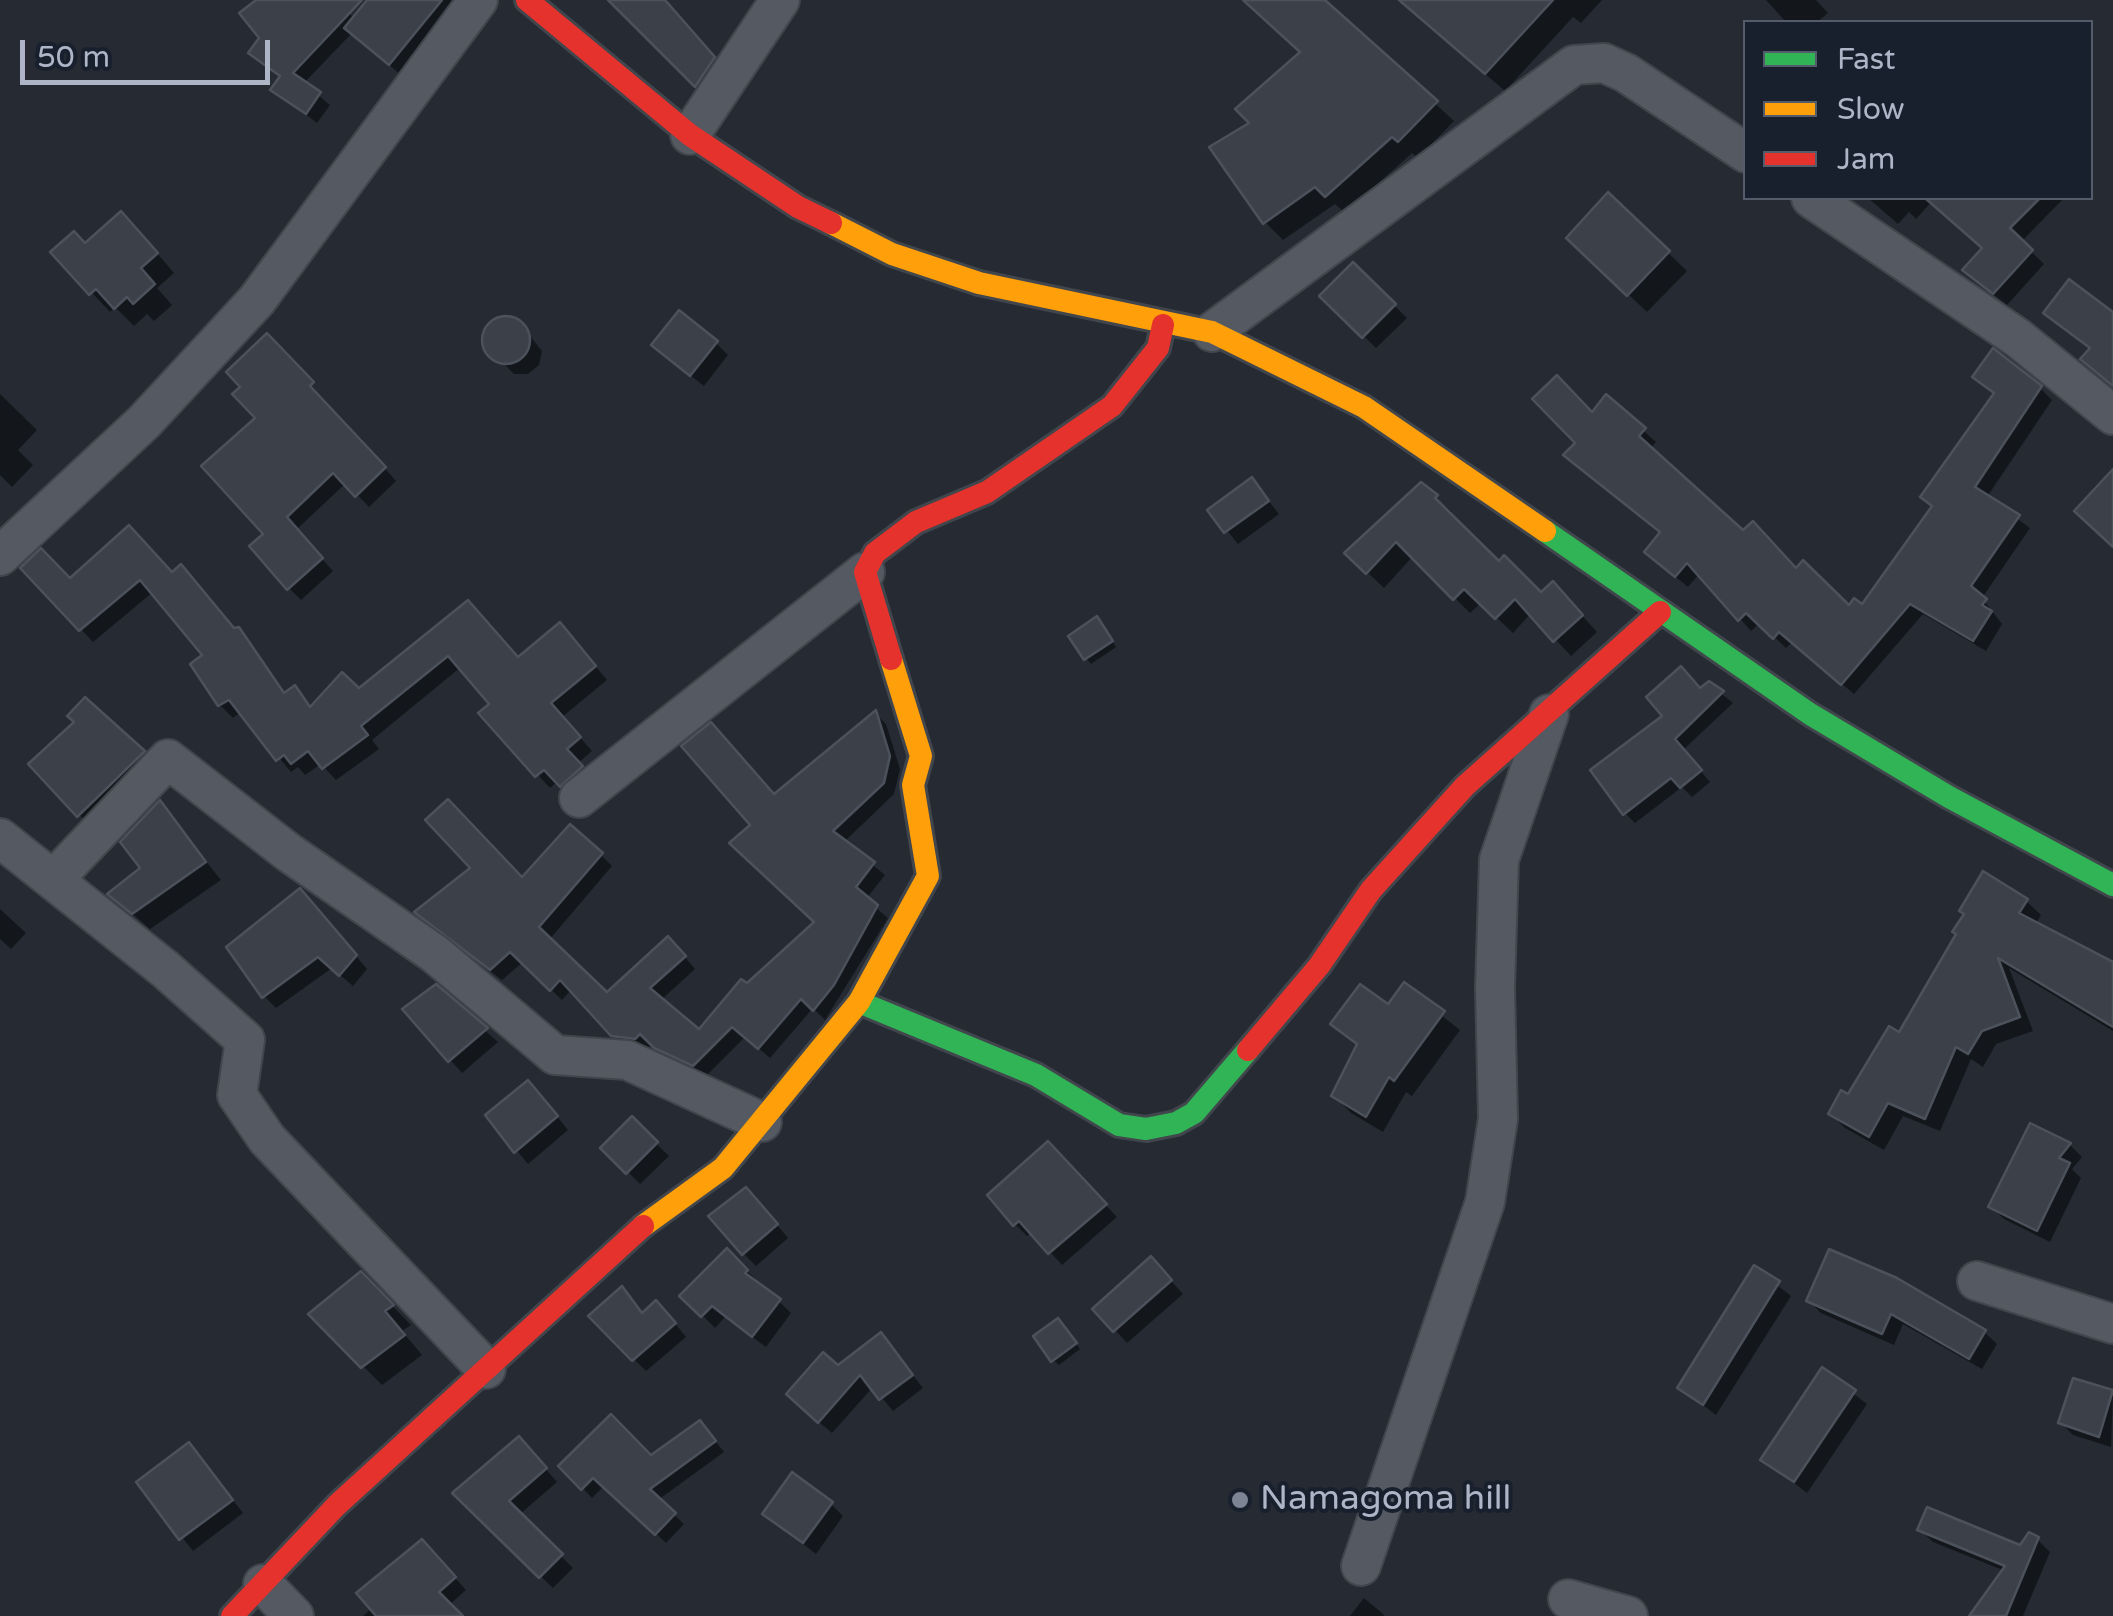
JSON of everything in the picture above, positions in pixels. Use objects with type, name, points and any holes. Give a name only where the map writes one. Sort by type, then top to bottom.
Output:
[{"type":"street","points":[[0,556],[144,422],[258,300],[478,0]]},
{"type":"street","points":[[527,0],[690,135],[798,207],[892,254],[979,283],[1164,325],[1212,332],[1364,407],[1810,714],[1948,797],[2113,885]]},
{"type":"street","points":[[690,135],[780,0]]},
{"type":"street","points":[[1212,332],[1574,65],[1604,63],[1626,72],[1743,151]]},
{"type":"street","points":[[1814,200],[2018,338],[2113,415]]},
{"type":"street","points":[[579,798],[865,572],[875,553],[916,522],[986,492],[1112,406],[1158,348],[1164,325]]},
{"type":"street","points":[[232,1616],[338,1506],[640,1228],[723,1168],[859,1002],[928,876],[913,784],[921,756],[865,572]]},
{"type":"street","points":[[859,1002],[896,1021],[1036,1075],[1119,1126],[1146,1129],[1176,1123],[1194,1112],[1319,966],[1371,890],[1465,786],[1660,612]]},
{"type":"street","points":[[1361,1566],[1485,1202],[1498,1119],[1495,988],[1499,860],[1549,711]]},
{"type":"street","points":[[53,880],[168,759],[288,852],[435,954],[555,1055],[626,1060],[762,1122]]},
{"type":"street","points":[[0,838],[245,1040],[237,1095],[267,1139],[486,1369]]},
{"type":"street","points":[[1978,1280],[2113,1324]]},
{"type":"street","points":[[262,1584],[294,1616]]},
{"type":"street","points":[[1568,1599],[1628,1616]]},
{"type":"building","points":[[256,0],[362,0],[293,73],[321,92],[306,114],[270,90],[280,76],[248,53],[259,38],[239,13]]},
{"type":"building","points":[[367,0],[442,0],[389,65],[344,28]]},
{"type":"building","points":[[608,0],[665,0],[715,57],[695,87]]},
{"type":"building","points":[[1243,0],[1325,0],[1438,101],[1398,142],[1392,137],[1325,197],[1315,187],[1263,224],[1209,147],[1249,123],[1235,109],[1300,52]]},
{"type":"building","points":[[1399,0],[1553,0],[1485,74]]},
{"type":"building","points":[[1608,192],[1670,251],[1627,296],[1566,238]]},
{"type":"building","points":[[1927,200],[2038,200],[2010,228],[2033,250],[1993,294],[1962,270],[1982,248]]},
{"type":"building","points":[[121,211],[158,253],[141,268],[155,284],[133,304],[127,297],[114,309],[96,289],[89,295],[50,252],[74,231],[85,243]]},
{"type":"building","points":[[1353,262],[1396,304],[1362,338],[1319,296]]},
{"type":"building","points":[[2069,279],[2113,312],[2113,386],[2080,359],[2090,348],[2043,313]]},
{"type":"building","points":[[679,310],[718,341],[690,376],[651,345]]},
{"type":"building","points":[[506,316],[523,323],[530,340],[523,357],[506,364],[489,357],[482,340],[489,323]]},
{"type":"building","points":[[267,333],[314,382],[310,386],[386,467],[355,497],[333,473],[287,517],[323,558],[287,590],[249,546],[263,534],[201,466],[255,418],[232,394],[240,387],[226,372]]},
{"type":"building","points":[[1993,348],[2042,386],[1975,487],[2020,515],[1971,586],[1987,599],[1982,605],[1992,611],[1973,641],[1910,604],[1841,685],[1779,632],[1773,639],[1746,613],[1738,621],[1687,563],[1675,577],[1644,552],[1660,532],[1563,455],[1575,443],[1532,399],[1557,375],[1592,412],[1606,394],[1646,428],[1639,436],[1743,530],[1753,521],[1796,568],[1803,560],[1849,605],[1854,598],[1862,604],[1932,506],[1920,497],[1994,393],[1972,377]]},
{"type":"building","points":[[2113,469],[2113,547],[2074,511]]},
{"type":"building","points":[[1252,477],[1269,501],[1224,533],[1207,510]]},
{"type":"building","points":[[1421,482],[1499,561],[1504,555],[1541,592],[1553,581],[1583,615],[1553,642],[1515,599],[1495,619],[1464,589],[1453,600],[1396,542],[1366,574],[1344,553]]},
{"type":"building","points":[[129,525],[172,572],[181,564],[234,628],[239,627],[284,693],[295,685],[310,707],[342,672],[359,688],[468,600],[518,657],[560,622],[596,666],[551,703],[581,737],[567,749],[583,766],[560,787],[544,770],[535,777],[478,713],[489,704],[448,656],[361,726],[368,735],[322,769],[308,751],[291,764],[284,755],[276,761],[229,700],[218,706],[190,664],[202,655],[140,580],[79,631],[20,568],[41,548],[70,578]]},
{"type":"building","points":[[1097,616],[1113,641],[1084,660],[1068,636]]},
{"type":"building","points":[[1681,666],[1700,688],[1709,681],[1724,691],[1675,739],[1702,770],[1680,788],[1671,778],[1623,815],[1590,770],[1662,716],[1646,697]]},
{"type":"building","points":[[85,697],[145,751],[77,817],[28,764],[74,722],[67,716]]},
{"type":"building","points":[[876,710],[890,756],[884,783],[833,831],[875,862],[856,887],[878,905],[834,985],[813,1011],[801,999],[758,1049],[732,1027],[693,1066],[654,1048],[640,1034],[635,1039],[611,1036],[560,980],[550,991],[510,952],[490,970],[414,912],[470,868],[425,820],[448,799],[522,877],[570,824],[603,853],[539,927],[607,992],[668,936],[686,956],[650,988],[699,1029],[741,979],[747,983],[814,922],[729,843],[750,825],[681,746],[711,722],[774,794]]},
{"type":"building","points":[[160,800],[206,862],[132,914],[107,894],[140,868],[120,842]]},
{"type":"building","points":[[1983,871],[2028,899],[2019,913],[2113,962],[2113,1027],[1998,958],[2020,1017],[1982,1031],[1968,1054],[1956,1047],[1925,1119],[1888,1103],[1869,1137],[1828,1114],[1841,1090],[1848,1094],[1889,1026],[1899,1032],[1956,934],[1952,932],[1964,914],[1959,911]]},
{"type":"building","points":[[300,888],[357,955],[339,976],[318,957],[262,998],[226,947]]},
{"type":"building","points":[[1404,982],[1445,1011],[1394,1081],[1389,1077],[1366,1117],[1331,1096],[1357,1044],[1330,1024],[1360,984],[1388,1004]]},
{"type":"building","points":[[436,984],[488,1028],[448,1062],[402,1009]]},
{"type":"building","points":[[528,1080],[558,1116],[514,1153],[485,1115]]},
{"type":"building","points":[[632,1116],[658,1142],[626,1174],[600,1148]]},
{"type":"building","points":[[2030,1123],[2071,1143],[2059,1158],[2070,1163],[2037,1231],[1988,1207]]},
{"type":"building","points":[[1048,1141],[1107,1204],[1048,1254],[1019,1221],[1013,1226],[987,1195]]},
{"type":"building","points":[[746,1187],[778,1224],[742,1255],[708,1216]]},
{"type":"building","points":[[727,1248],[748,1270],[745,1273],[781,1299],[752,1337],[712,1306],[701,1317],[679,1296]]},
{"type":"building","points":[[1829,1249],[1897,1278],[1986,1330],[1969,1359],[1891,1314],[1882,1334],[1806,1301]]},
{"type":"building","points":[[1151,1256],[1172,1280],[1113,1332],[1092,1309]]},
{"type":"building","points":[[1754,1265],[1780,1281],[1703,1405],[1677,1388]]},
{"type":"building","points":[[361,1271],[394,1305],[385,1311],[405,1335],[361,1368],[308,1314]]},
{"type":"building","points":[[622,1286],[642,1313],[656,1300],[676,1323],[632,1361],[588,1316]]},
{"type":"building","points":[[1058,1318],[1077,1343],[1051,1362],[1033,1336]]},
{"type":"building","points":[[881,1332],[913,1375],[879,1400],[860,1375],[818,1423],[786,1394],[823,1352],[838,1365]]},
{"type":"building","points":[[1822,1367],[1856,1390],[1794,1482],[1760,1460]]},
{"type":"building","points":[[2073,1378],[2113,1390],[2099,1437],[2058,1423]]},
{"type":"building","points":[[611,1414],[651,1455],[700,1420],[716,1441],[650,1489],[676,1513],[655,1535],[593,1478],[581,1490],[558,1466]]},
{"type":"building","points":[[519,1436],[547,1468],[509,1501],[563,1554],[539,1578],[452,1493]]},
{"type":"building","points":[[189,1442],[233,1500],[179,1540],[136,1482]]},
{"type":"building","points":[[792,1472],[833,1502],[803,1543],[762,1514]]},
{"type":"building","points":[[1927,1507],[2020,1545],[2029,1532],[2039,1537],[2006,1616],[1969,1616],[2005,1566],[1917,1530]]},
{"type":"building","points":[[422,1539],[456,1577],[439,1592],[463,1616],[376,1616],[356,1593]]},
{"type":"traffic: fast","points":[[1545,531],[1810,714],[1949,797],[2113,885]]},
{"type":"traffic: fast","points":[[859,1002],[1036,1075],[1119,1125],[1146,1129],[1176,1123],[1194,1113],[1248,1050]]},
{"type":"traffic: slow","points":[[831,223],[892,254],[979,283],[1212,332],[1364,407],[1545,531]]},
{"type":"traffic: slow","points":[[643,1226],[723,1168],[859,1002],[928,876],[913,785],[921,756],[891,659]]},
{"type":"traffic: jam","points":[[527,0],[690,135],[798,207],[831,223]]},
{"type":"traffic: jam","points":[[891,659],[865,572],[875,553],[916,522],[987,492],[1112,406],[1158,348],[1163,325]]},
{"type":"traffic: jam","points":[[1248,1050],[1319,966],[1371,890],[1465,786],[1660,612]]},
{"type":"traffic: jam","points":[[232,1616],[337,1505],[643,1226]]},
{"type":"place","name":"Namagoma hill","points":[[1240,1500]]}]
